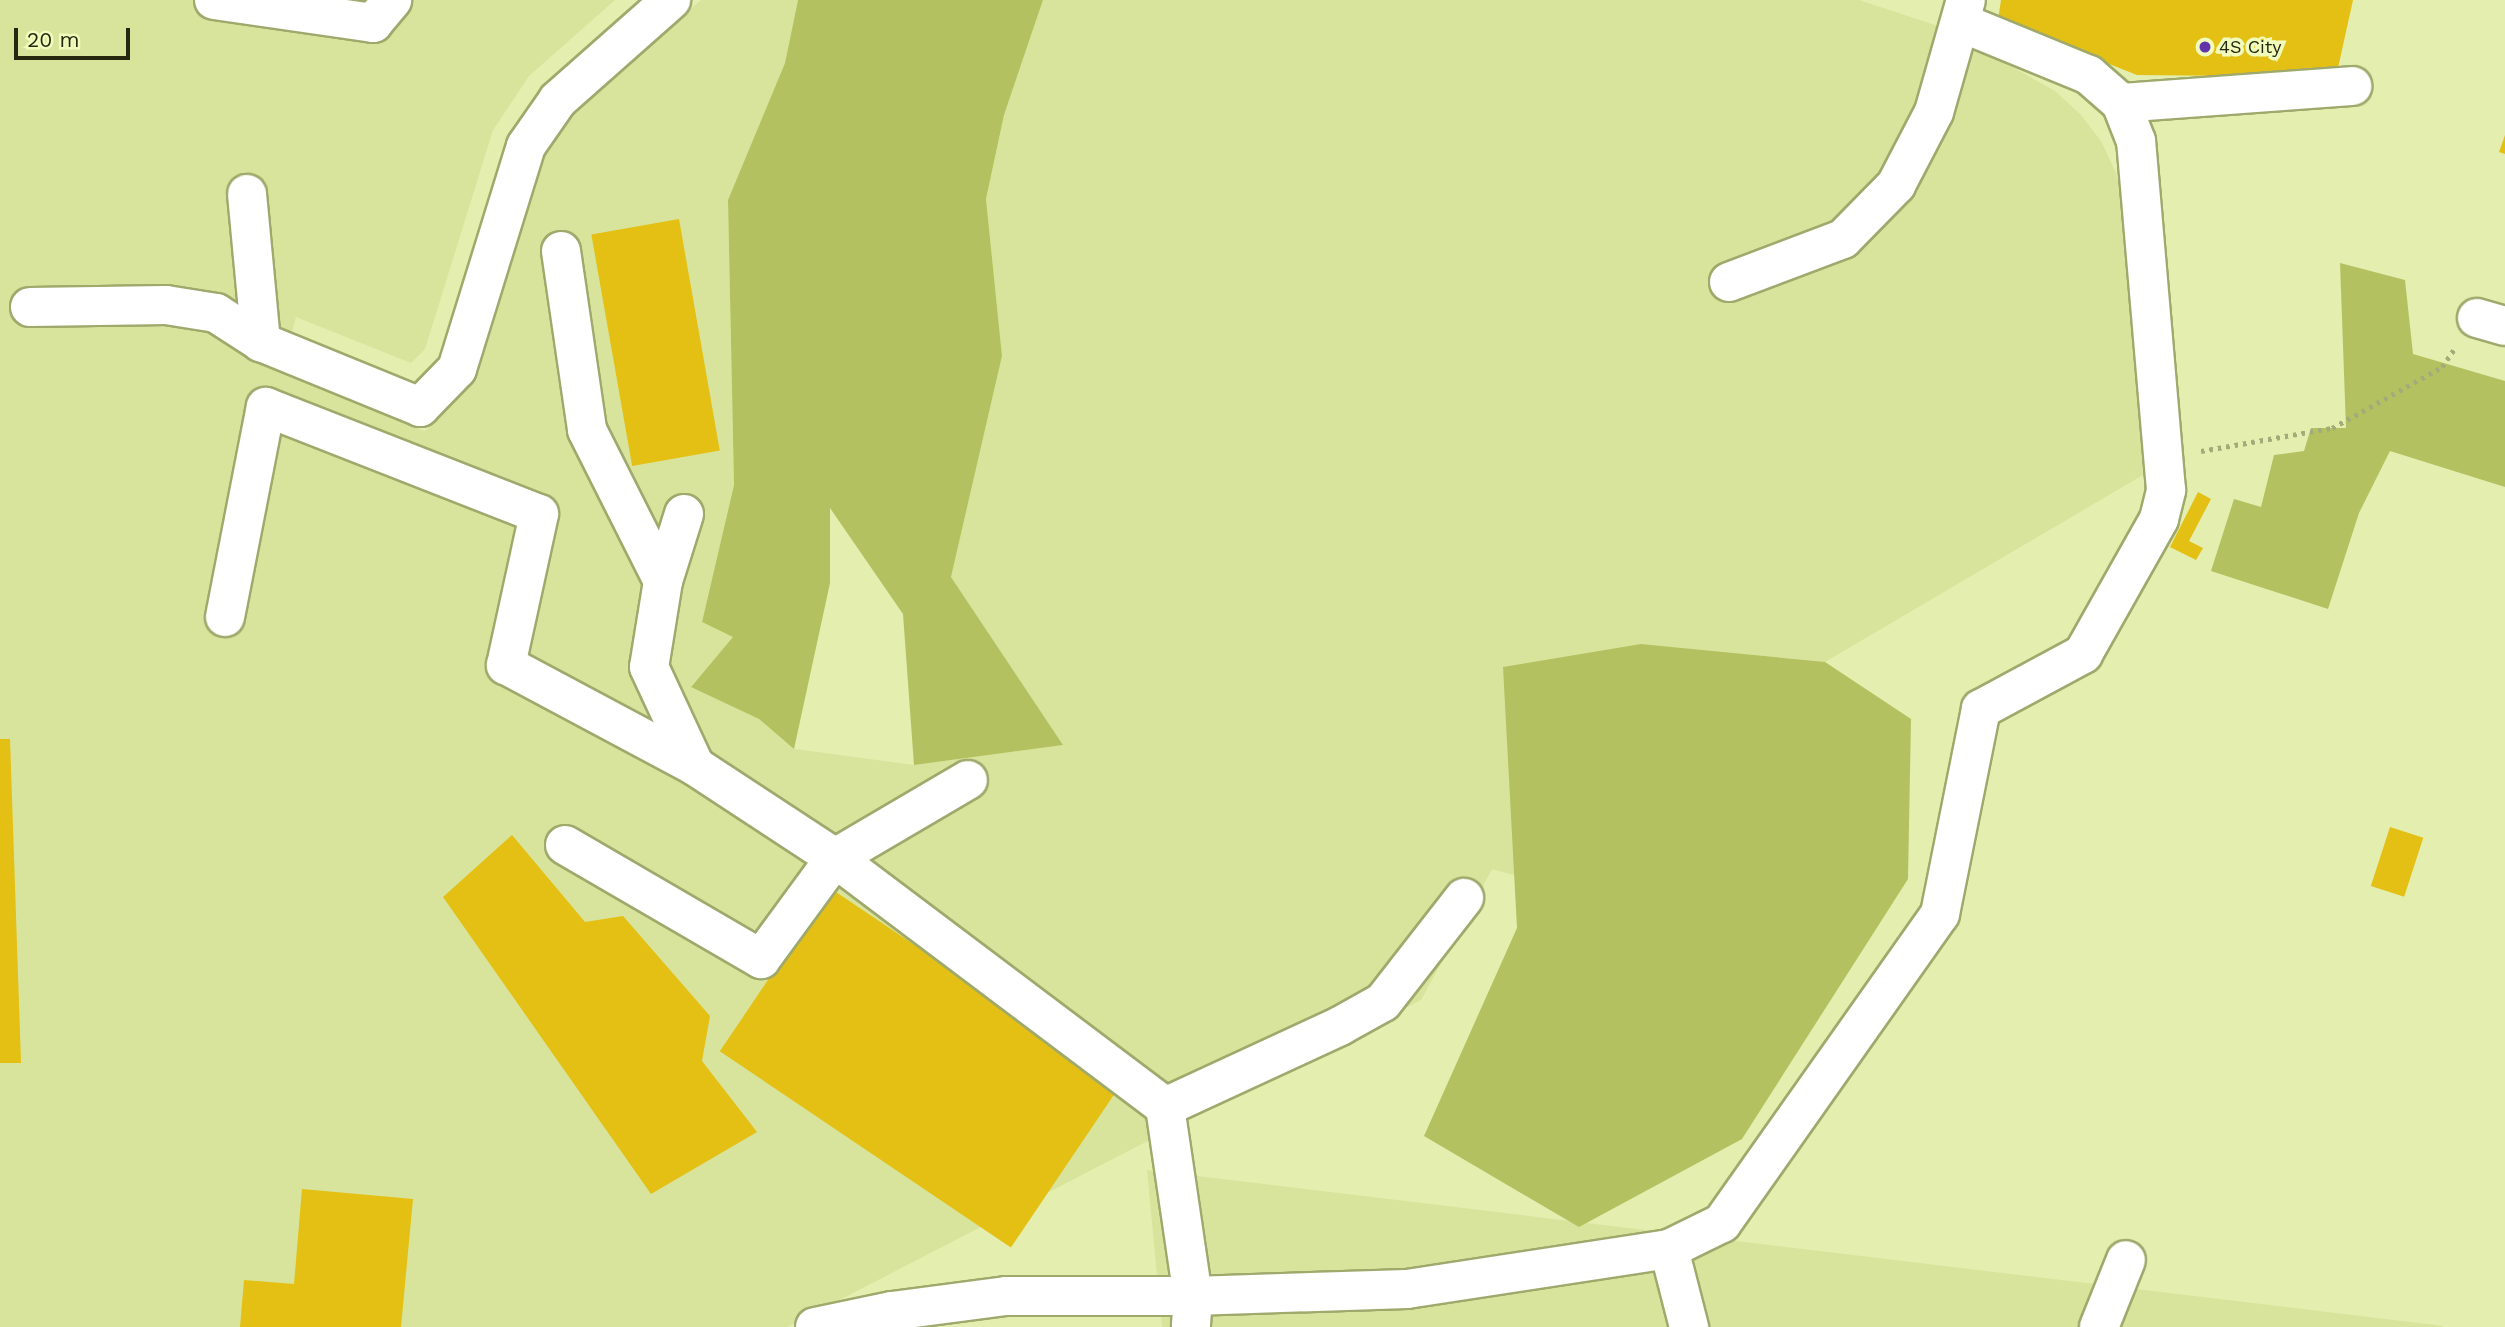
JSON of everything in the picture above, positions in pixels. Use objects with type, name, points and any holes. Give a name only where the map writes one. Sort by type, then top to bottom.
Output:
[{"type":"street","points":[[214,0],[373,23],[393,0]]},
{"type":"street","points":[[30,307],[178,307],[216,313],[261,342],[420,407],[457,369],[526,146],[558,100],[671,0]]},
{"type":"street","points":[[815,1327],[892,1311],[1006,1296],[1192,1311],[1407,1289],[1669,1249],[1722,1223],[1940,914],[1981,709],[2083,654],[2160,519],[2166,491],[2136,141],[2121,103],[2089,75],[1964,12],[1934,112],[1896,185],[1843,239],[1729,282]]},
{"type":"street","points":[[2121,103],[2352,86]]},
{"type":"street","points":[[247,194],[261,342]]},
{"type":"street","points":[[561,251],[587,430],[663,582]]},
{"type":"street","points":[[225,617],[266,407],[539,514],[506,665],[695,766],[835,858],[1165,1107],[1192,1311]]},
{"type":"street","points":[[684,514],[663,582],[649,667],[695,766]]},
{"type":"street","points":[[565,845],[761,959],[835,858],[968,780]]},
{"type":"street","points":[[1165,1107],[1340,1026],[1383,1002],[1464,898]]},
{"type":"street","points":[[1669,1249],[1689,1327]]},
{"type":"street","points":[[2099,1327],[2126,1260]]},
{"type":"path","points":[[2165,457],[2332,428],[2442,367],[2491,322]]},
{"type":"shaded area","points":[[0,0],[615,0],[529,76],[493,130],[425,349],[411,363],[296,317],[281,372],[425,431],[476,380],[545,155],[573,114],[701,0],[798,0],[785,63],[728,200],[734,485],[702,622],[734,637],[691,686],[759,719],[795,749],[914,765],[1063,745],[951,577],[1002,356],[986,199],[1004,115],[1043,0],[1859,0],[1941,27],[2055,91],[2080,114],[2101,141],[2116,173],[2124,206],[2143,475],[1825,662],[1641,644],[1616,904],[1492,869],[1421,1000],[787,1327],[0,1327]]},
{"type":"shaded area","points":[[798,0],[1043,0],[1004,115],[986,199],[1002,356],[951,577],[1063,745],[914,765],[903,614],[830,508],[830,583],[794,749],[759,719],[691,687],[733,637],[702,622],[734,485],[728,200],[785,63]]},
{"type":"shaded area","points":[[2340,263],[2405,280],[2413,354],[2505,381],[2505,487],[2390,451],[2359,513],[2328,609],[2211,571],[2234,499],[2261,507],[2274,455],[2304,451],[2311,428],[2346,428]]},
{"type":"shaded area","points":[[1641,644],[1825,662],[1911,719],[1908,879],[1742,1139],[1579,1227],[1424,1136],[1517,928],[1503,667]]},
{"type":"shaded area","points":[[1147,1170],[2443,1326],[2443,1327],[1162,1327]]},
{"type":"building","name":"4S City","points":[[2001,0],[2353,0],[2336,77],[2137,75],[1998,20]]},
{"type":"building","points":[[2505,135],[2505,154],[2499,152]]},
{"type":"building","points":[[679,219],[720,450],[632,466],[591,234]]},
{"type":"building","points":[[2198,492],[2211,499],[2189,541],[2203,548],[2196,560],[2170,547]]},
{"type":"building","points":[[0,739],[10,739],[21,1063],[0,1063]]},
{"type":"building","points":[[2390,827],[2423,838],[2404,897],[2371,886]]},
{"type":"building","points":[[512,835],[585,922],[623,916],[710,1016],[702,1061],[757,1132],[651,1194],[443,897]]},
{"type":"building","points":[[830,888],[1121,1084],[1011,1248],[720,1051]]},
{"type":"building","points":[[302,1189],[413,1199],[401,1327],[240,1327],[244,1280],[294,1284]]},
{"type":"place","name":"4S City","points":[[2205,47]]}]
